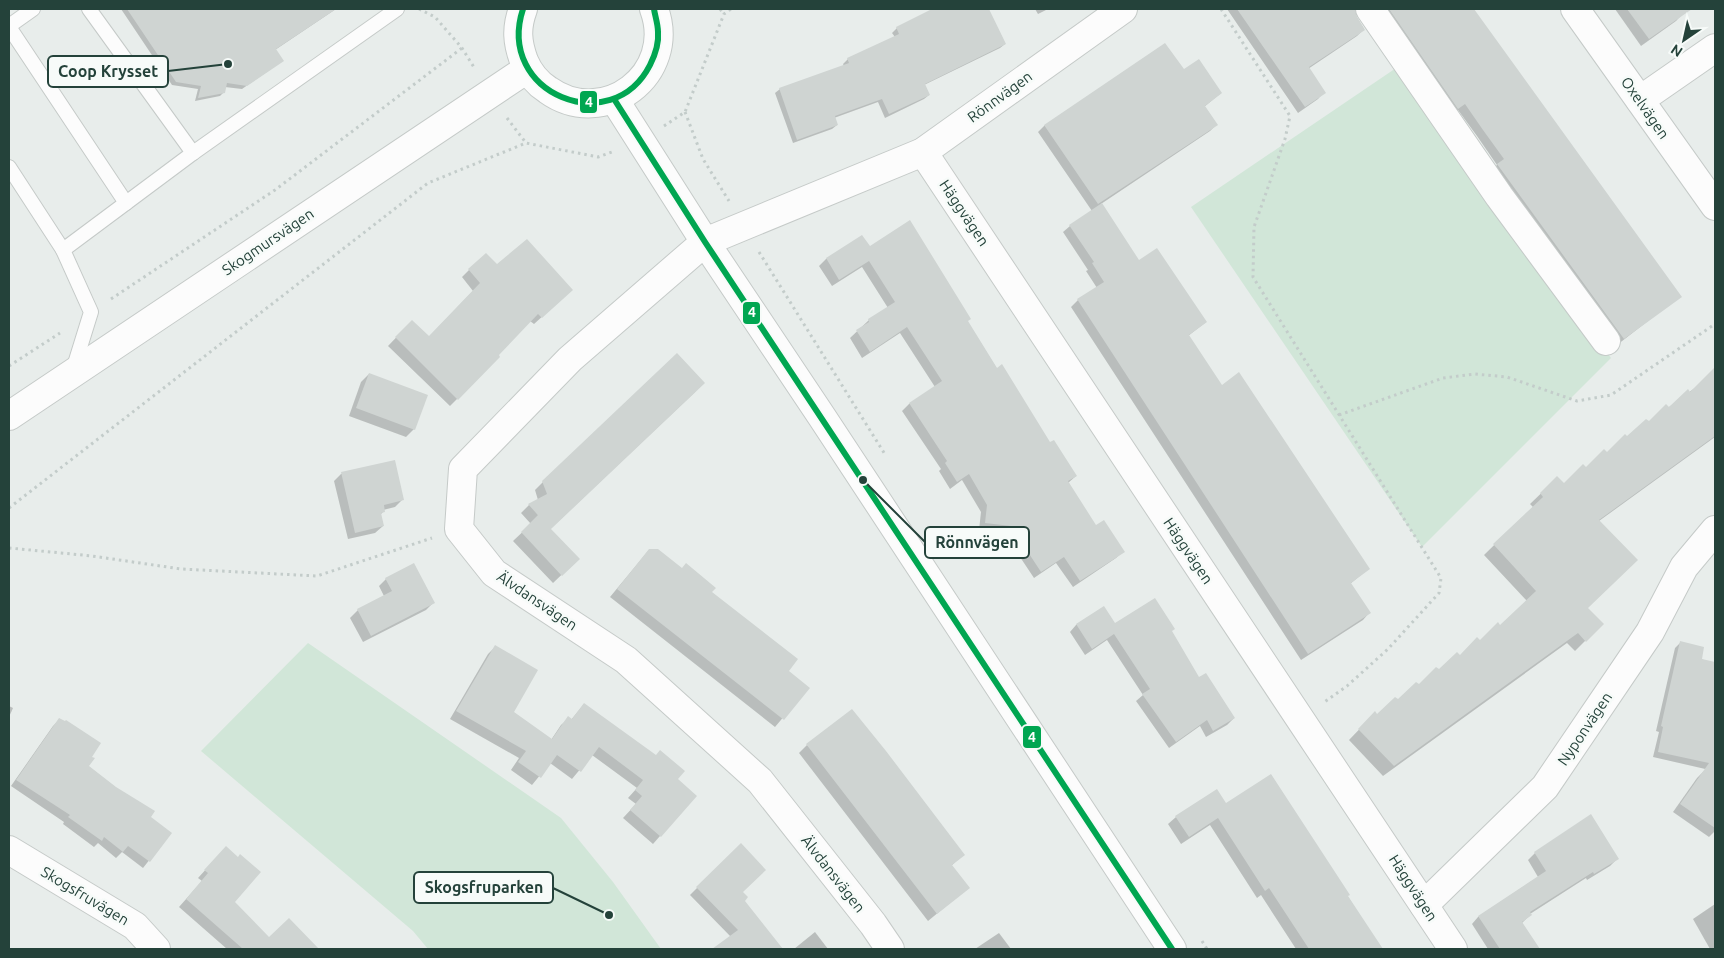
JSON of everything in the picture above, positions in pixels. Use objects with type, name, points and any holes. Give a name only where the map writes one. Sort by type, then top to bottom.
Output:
[{"type":"street","points":[[523,9],[518,22],[519,46],[527,69],[540,84],[556,96],[575,103],[595,104],[614,100],[636,86],[651,68],[659,45],[658,20],[654,9]]},
{"type":"street","name":"Rönnvägen","points":[[705,242],[923,152],[1123,9]]},
{"type":"street","points":[[1370,9],[1499,196],[1606,341]]},
{"type":"street","name":"Oxelvägen","points":[[1575,9],[1715,206]]},
{"type":"street","points":[[1640,100],[1715,48]]},
{"type":"street","name":"Skogmursvägen","points":[[9,416],[527,69]]},
{"type":"street","points":[[614,100],[705,242],[1172,949]]},
{"type":"street","name":"Häggvägen","points":[[923,152],[1453,949]]},
{"type":"street","points":[[459,530],[463,469],[570,359],[705,242]]},
{"type":"street","name":"Älvdansvägen","points":[[459,530],[494,573],[626,660],[760,781],[873,924],[890,949]]},
{"type":"street","name":"Nyponvägen","points":[[1424,905],[1545,788],[1650,632],[1684,567],[1715,530]]},
{"type":"street","name":"Skogsfruvägen","points":[[9,850],[135,926],[156,949]]},
{"type":"lane","points":[[33,9],[9,26],[126,203]]},
{"type":"lane","points":[[89,9],[193,153]]},
{"type":"lane","points":[[63,250],[193,153],[397,9]]},
{"type":"lane","points":[[9,168],[63,250],[91,312],[71,374]]},
{"type":"path","points":[[9,366],[275,190],[462,48],[435,17],[418,9]]},
{"type":"path","points":[[720,9],[724,14],[731,9]]},
{"type":"path","points":[[1220,9],[1290,116],[1285,139],[1254,227],[1253,277],[1441,578],[1439,593],[1388,650],[1347,686],[1300,719]]},
{"type":"path","points":[[685,112],[704,159],[886,456]]},
{"type":"path","points":[[9,508],[428,183],[526,143]]},
{"type":"path","points":[[1340,415],[1444,378],[1475,374],[1507,378],[1577,401],[1610,394],[1715,324]]},
{"type":"path","points":[[9,548],[92,556],[181,569],[317,576],[459,530]]},
{"type":"path","points":[[1198,934],[1207,949]]},
{"type":"green space","points":[[1402,64],[1611,358],[1422,547],[1191,207]]},
{"type":"green space","points":[[308,643],[561,818],[613,882],[661,949],[428,949],[413,931],[201,751]]},
{"type":"building","points":[[127,9],[336,9],[276,49],[284,61],[247,86],[227,83],[225,93],[198,98],[201,86],[176,82]]},
{"type":"building","points":[[932,9],[989,9],[1006,44],[925,84],[930,95],[889,114],[882,99],[835,116],[838,125],[797,140],[779,88],[849,63],[847,58],[899,34],[896,27]]},
{"type":"building","points":[[1237,9],[1355,9],[1357,17],[1365,30],[1309,67],[1326,93],[1305,107]]},
{"type":"building","points":[[1389,9],[1474,9],[1682,297],[1624,339],[1497,164],[1504,159],[1465,104],[1458,109]]},
{"type":"building","points":[[1627,9],[1692,9],[1649,39]]},
{"type":"building","points":[[1165,43],[1184,69],[1199,59],[1222,93],[1205,106],[1218,125],[1098,204],[1044,125]]},
{"type":"building","points":[[1102,203],[1139,260],[1157,248],[1207,322],[1189,335],[1222,385],[1239,372],[1370,569],[1351,583],[1371,613],[1308,654],[1077,299],[1104,282],[1092,263],[1094,262],[1069,225]]},
{"type":"building","points":[[910,220],[971,319],[968,321],[997,368],[1002,364],[1050,442],[1054,440],[1077,476],[1068,481],[1096,525],[1104,520],[1125,552],[1080,581],[1064,557],[1041,572],[1011,526],[985,523],[987,505],[969,474],[957,482],[945,463],[947,461],[909,403],[942,381],[907,327],[870,352],[856,330],[869,322],[868,319],[895,302],[869,261],[839,280],[826,258],[862,235],[870,246]]},
{"type":"building","points":[[527,239],[573,290],[542,318],[538,314],[458,400],[395,337],[412,320],[429,336],[480,283],[468,269],[486,253],[497,264]]},
{"type":"building","points":[[677,353],[705,383],[551,529],[580,559],[562,576],[521,532],[538,515],[528,504],[547,494],[542,481]]},
{"type":"building","points":[[1715,367],[1715,436],[1599,520],[1638,560],[1588,608],[1604,624],[1586,642],[1578,633],[1394,766],[1358,729],[1375,711],[1377,714],[1395,697],[1398,699],[1416,682],[1419,684],[1436,667],[1439,669],[1457,652],[1460,655],[1477,637],[1480,640],[1498,622],[1500,625],[1536,591],[1493,544],[1543,497],[1540,493],[1557,476],[1564,483],[1583,464],[1586,467],[1604,449],[1607,452],[1625,434],[1627,436],[1646,419],[1649,421],[1666,404],[1669,407],[1688,389],[1690,392]]},
{"type":"building","points":[[369,373],[428,395],[415,430],[356,408]]},
{"type":"building","points":[[395,460],[404,500],[384,505],[385,512],[381,513],[384,526],[355,533],[341,472]]},
{"type":"building","points":[[649,549],[658,549],[682,568],[686,563],[716,588],[712,592],[798,659],[789,671],[810,688],[784,720],[617,589]]},
{"type":"building","points":[[414,563],[435,603],[371,636],[357,609],[392,591],[385,578]]},
{"type":"building","points":[[1155,598],[1175,629],[1172,631],[1199,677],[1206,673],[1235,718],[1213,731],[1207,720],[1176,742],[1142,694],[1150,689],[1114,634],[1092,649],[1076,624],[1104,606],[1115,623]]},
{"type":"building","points":[[1680,641],[1704,647],[1702,659],[1715,662],[1715,828],[1680,804],[1709,763],[1658,752],[1663,727],[1661,726]]},
{"type":"building","points":[[495,645],[538,670],[514,712],[552,739],[568,716],[572,719],[584,703],[656,755],[660,750],[685,771],[678,779],[697,796],[661,837],[630,810],[642,796],[635,790],[643,780],[599,747],[581,772],[557,755],[541,778],[518,762],[526,751],[456,711]]},
{"type":"building","points":[[852,709],[965,855],[952,865],[970,888],[937,914],[806,744]]},
{"type":"building","points":[[59,718],[66,720],[101,743],[92,757],[95,758],[89,766],[116,787],[155,811],[151,817],[172,833],[150,862],[128,846],[123,852],[104,837],[102,841],[68,817],[70,815],[16,780]]},
{"type":"building","points":[[1271,774],[1383,949],[1309,949],[1269,888],[1265,891],[1218,818],[1189,837],[1175,816],[1217,789],[1226,803]]},
{"type":"building","points":[[1591,814],[1619,859],[1594,874],[1593,872],[1530,912],[1532,915],[1522,922],[1540,949],[1500,949],[1478,916],[1546,871],[1534,852]]},
{"type":"building","points":[[741,843],[766,870],[743,892],[748,897],[745,901],[783,949],[712,949],[738,930],[696,887]]},
{"type":"building","points":[[226,846],[238,857],[240,854],[261,872],[235,902],[269,937],[289,918],[319,949],[243,949],[186,899],[208,873],[204,870]]},
{"type":"transit line","name":"4","points":[[523,9],[519,39],[526,64],[541,84],[562,97],[586,103],[610,100],[632,88],[650,65],[658,40],[658,26],[654,9]]},
{"type":"transit line","name":"4","points":[[614,99],[705,242],[1172,949]]},
{"type":"place","name":"Coop Krysset","points":[[228,64]]},
{"type":"place","name":"Rönnvägen","points":[[863,480]]},
{"type":"place","name":"Skogsfruparken","points":[[609,915]]}]
